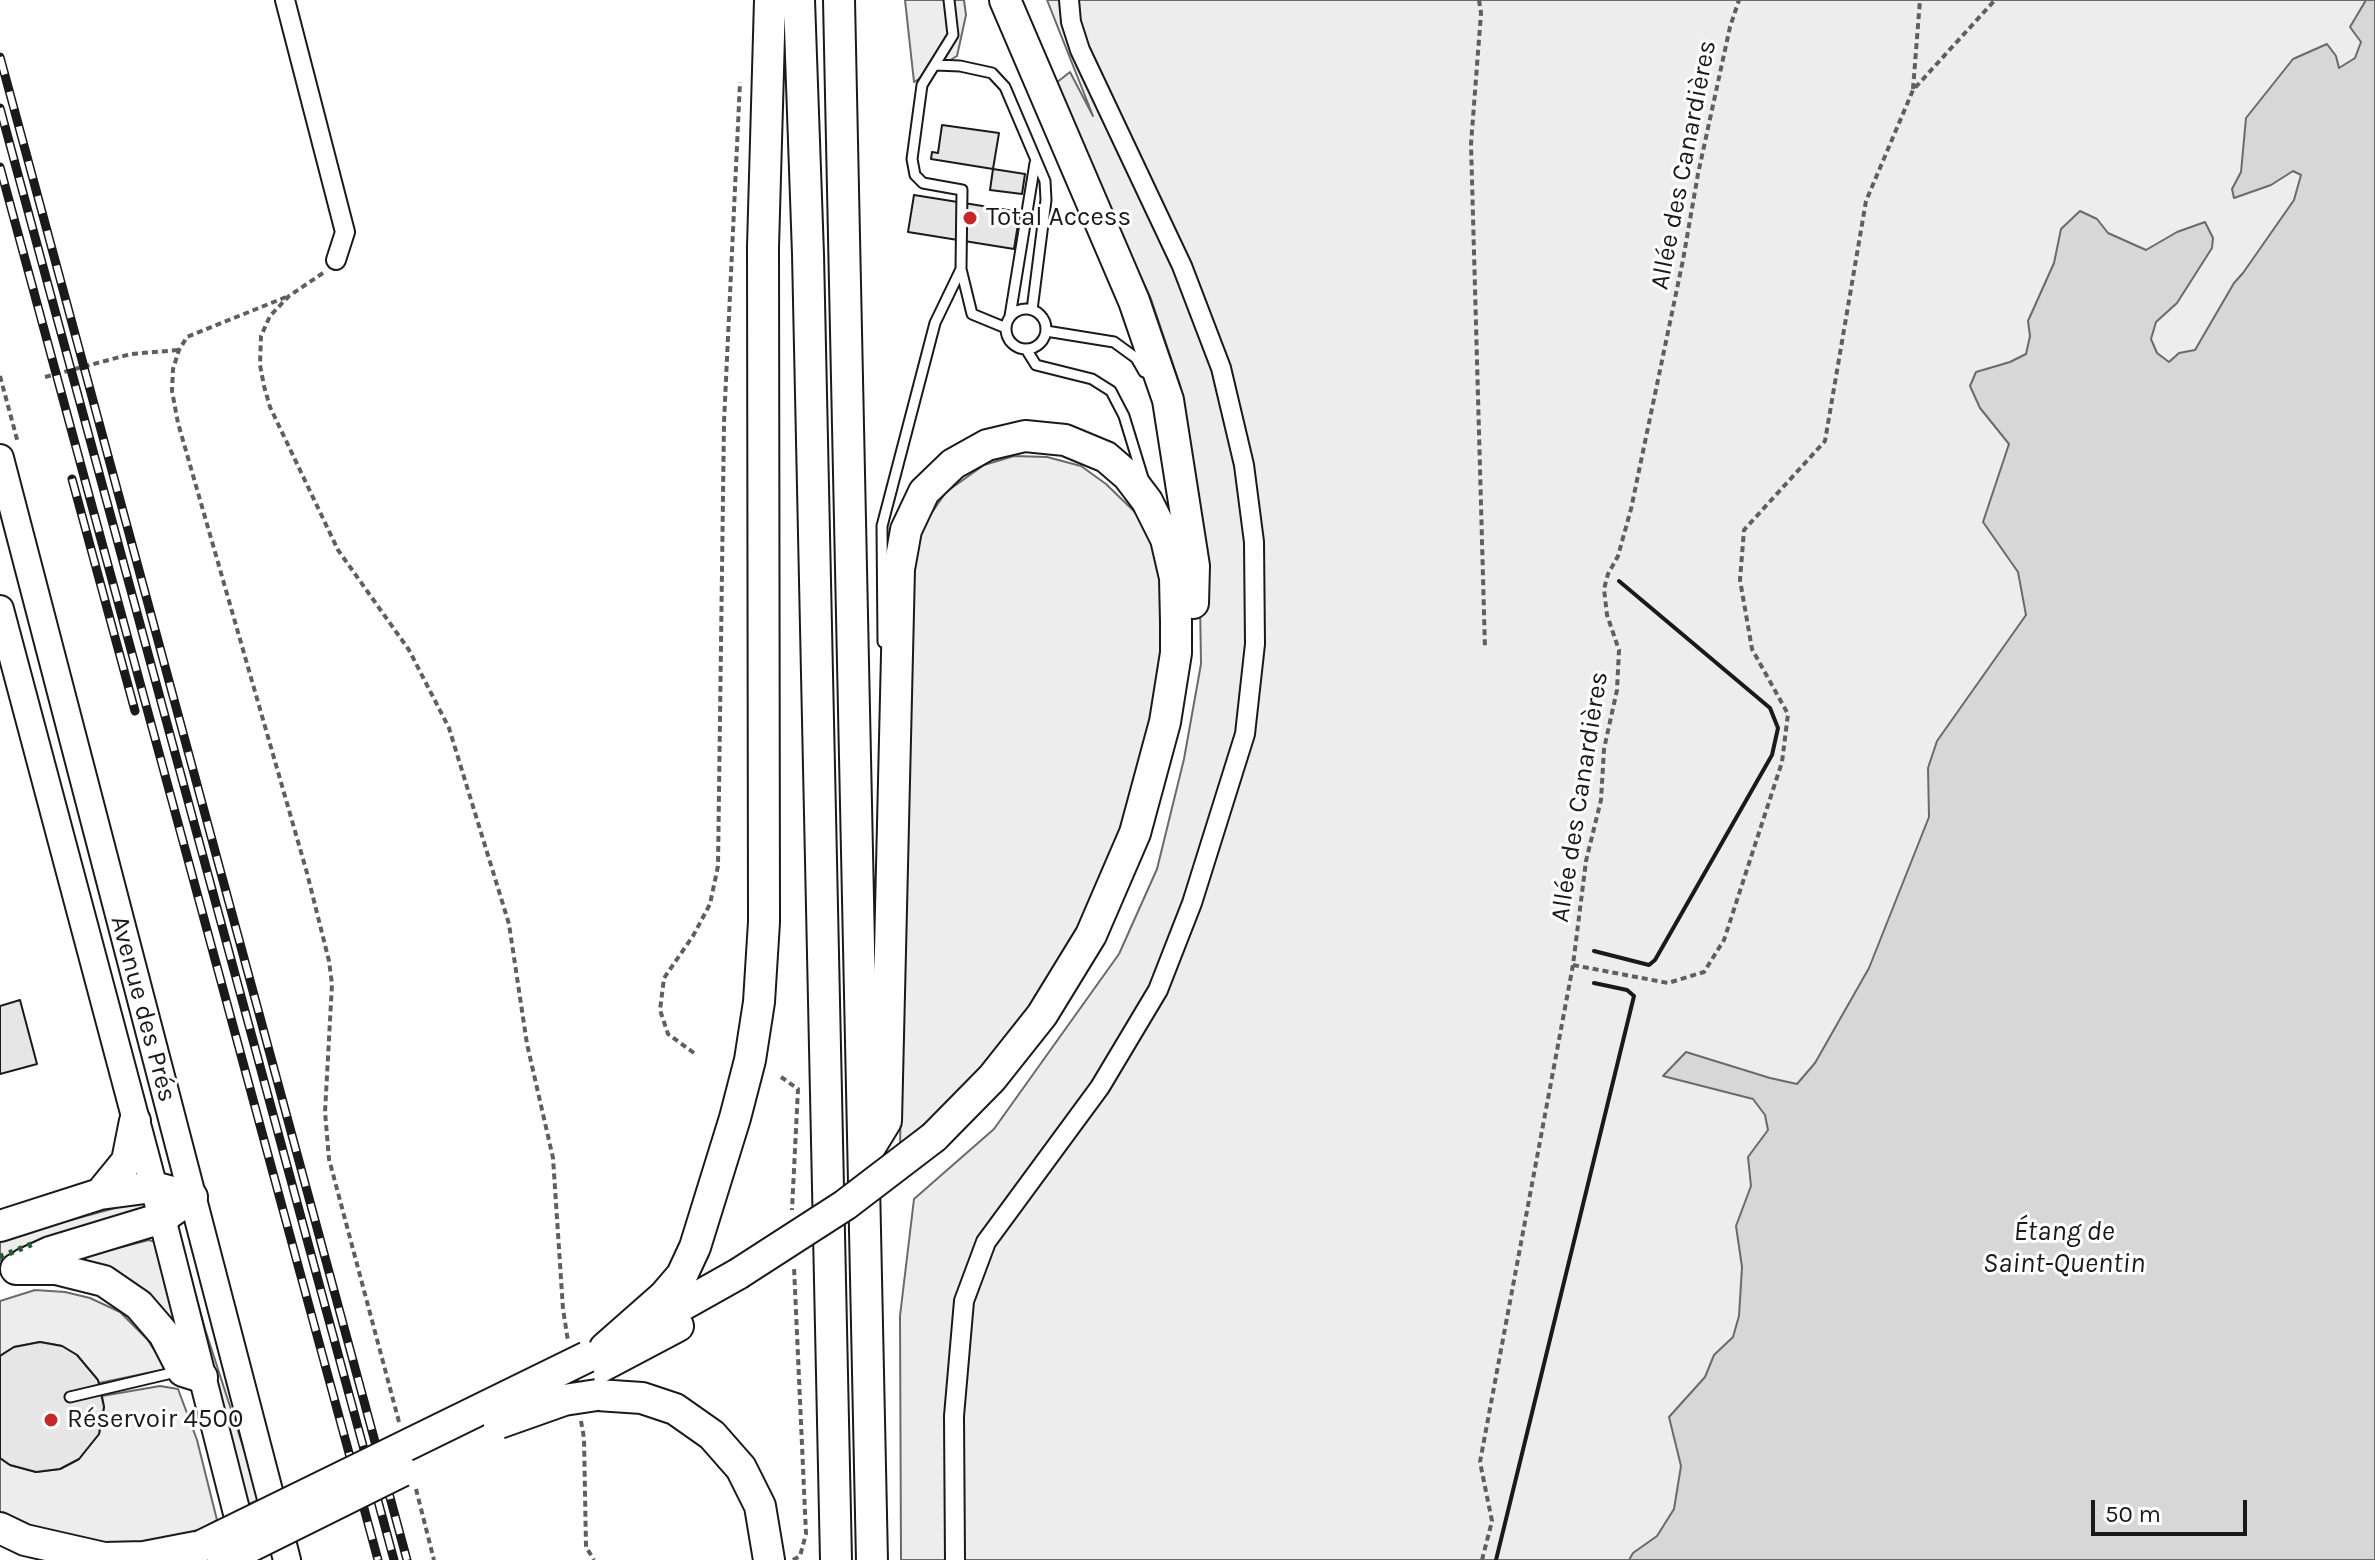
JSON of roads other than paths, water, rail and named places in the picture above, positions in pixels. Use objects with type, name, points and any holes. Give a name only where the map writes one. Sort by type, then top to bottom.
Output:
[{"type":"main road","points":[[174,1560],[212,1553],[499,1423],[564,1400],[682,1275],[695,1247],[750,1060],[759,1002],[764,922],[763,247],[770,0]]},
{"type":"main road","points":[[799,0],[809,286],[836,1560]]},
{"type":"main road","points":[[839,0],[872,1560]]},
{"type":"main road","points":[[0,1528],[25,1540],[104,1558],[212,1553],[588,1372],[737,1284],[845,1205],[934,1150],[998,1097],[1050,1031],[1105,946],[1151,844],[1182,725],[1193,635],[1194,566],[1157,391],[1134,301],[1005,0]]},
{"type":"main road","points":[[864,1157],[886,1121],[899,569],[906,530],[924,492],[953,464],[987,445],[1025,436],[1065,440],[1106,457],[1128,476],[1147,501],[1166,539],[1175,578],[1176,653],[1165,722],[1135,833],[1091,935],[1042,1015],[934,1150]]},
{"type":"main road","name":"Avenue des Prés","points":[[0,458],[287,1560]]},
{"type":"main road","name":"Avenue des Prés","points":[[0,609],[162,1218],[193,1374],[249,1560]]},
{"type":"main road","points":[[100,1194],[127,1161],[135,1121]]},
{"type":"main road","points":[[0,1226],[100,1194],[153,1187],[192,1197]]},
{"type":"main road","points":[[8,1271],[50,1252],[162,1218],[192,1197]]},
{"type":"main road","points":[[8,1271],[56,1269],[104,1281],[139,1305],[193,1374]]},
{"type":"main road","points":[[588,1372],[642,1398],[675,1409],[712,1435],[741,1468],[760,1506],[769,1560]]},
{"type":"street","points":[[285,0],[345,232],[336,260]]},
{"type":"street","points":[[955,1560],[954,1416],[964,1301],[986,1242],[1100,1087],[1158,990],[1192,903],[1245,734],[1255,644],[1252,527],[1244,465],[1221,368],[1182,266],[1080,50],[1071,22],[1069,0]]},
{"type":"lane","points":[[949,0],[953,35],[922,85],[912,159],[915,175],[923,183],[962,190],[961,269],[972,314],[1006,328]]},
{"type":"lane","points":[[936,65],[960,66],[992,73],[1005,87],[1045,181],[1046,200],[1032,310]]},
{"type":"lane","points":[[1035,159],[1006,328],[1012,344],[1026,349],[1036,365],[1092,379],[1111,391],[1124,416],[1141,467],[1147,501]]},
{"type":"lane","points":[[883,654],[882,526],[935,323],[961,269]]},
{"type":"lane","points":[[1010,316],[1020,309],[1032,310],[1043,319],[1046,331],[1039,344],[1026,349]]},
{"type":"lane","points":[[1046,331],[1114,342],[1136,358],[1157,391]]},
{"type":"lane","points":[[885,668],[895,737]]},
{"type":"lane","points":[[70,1397],[193,1374]]},
{"type":"water","name":"Étang de Saint-Quentin","points":[[2366,0],[2375,0],[2375,1560],[1629,1560],[1633,1553],[1657,1536],[1674,1509],[1681,1466],[1669,1417],[1705,1377],[1714,1355],[1733,1337],[1739,1316],[1742,1267],[1736,1226],[1751,1186],[1748,1157],[1768,1130],[1765,1115],[1753,1099],[1663,1076],[1686,1052],[1797,1084],[1815,1063],[1869,968],[1929,817],[1928,768],[1937,741],[2026,615],[2018,572],[1983,522],[2009,444],[1980,408],[1970,386],[1976,372],[2026,354],[2030,336],[2028,321],[2054,263],[2061,229],[2080,211],[2097,219],[2108,233],[2146,250],[2177,232],[2205,222],[2213,238],[2212,248],[2177,303],[2156,322],[2151,339],[2157,353],[2169,362],[2179,353],[2195,350],[2234,283],[2294,200],[2301,175],[2293,171],[2271,185],[2234,198],[2232,189],[2241,172],[2246,118],[2293,59],[2327,44],[2336,56],[2339,68],[2355,58],[2361,42],[2350,27]]},
{"type":"railway","points":[[0,57],[407,1560]]},
{"type":"railway","points":[[0,108],[394,1560]]},
{"type":"railway","points":[[0,167],[378,1560]]},
{"type":"railway","points":[[72,479],[135,711]]},
{"type":"place","name":"Total Access","points":[[970,218]]},
{"type":"place","name":"Réservoir 4500","points":[[51,1420]]}]
